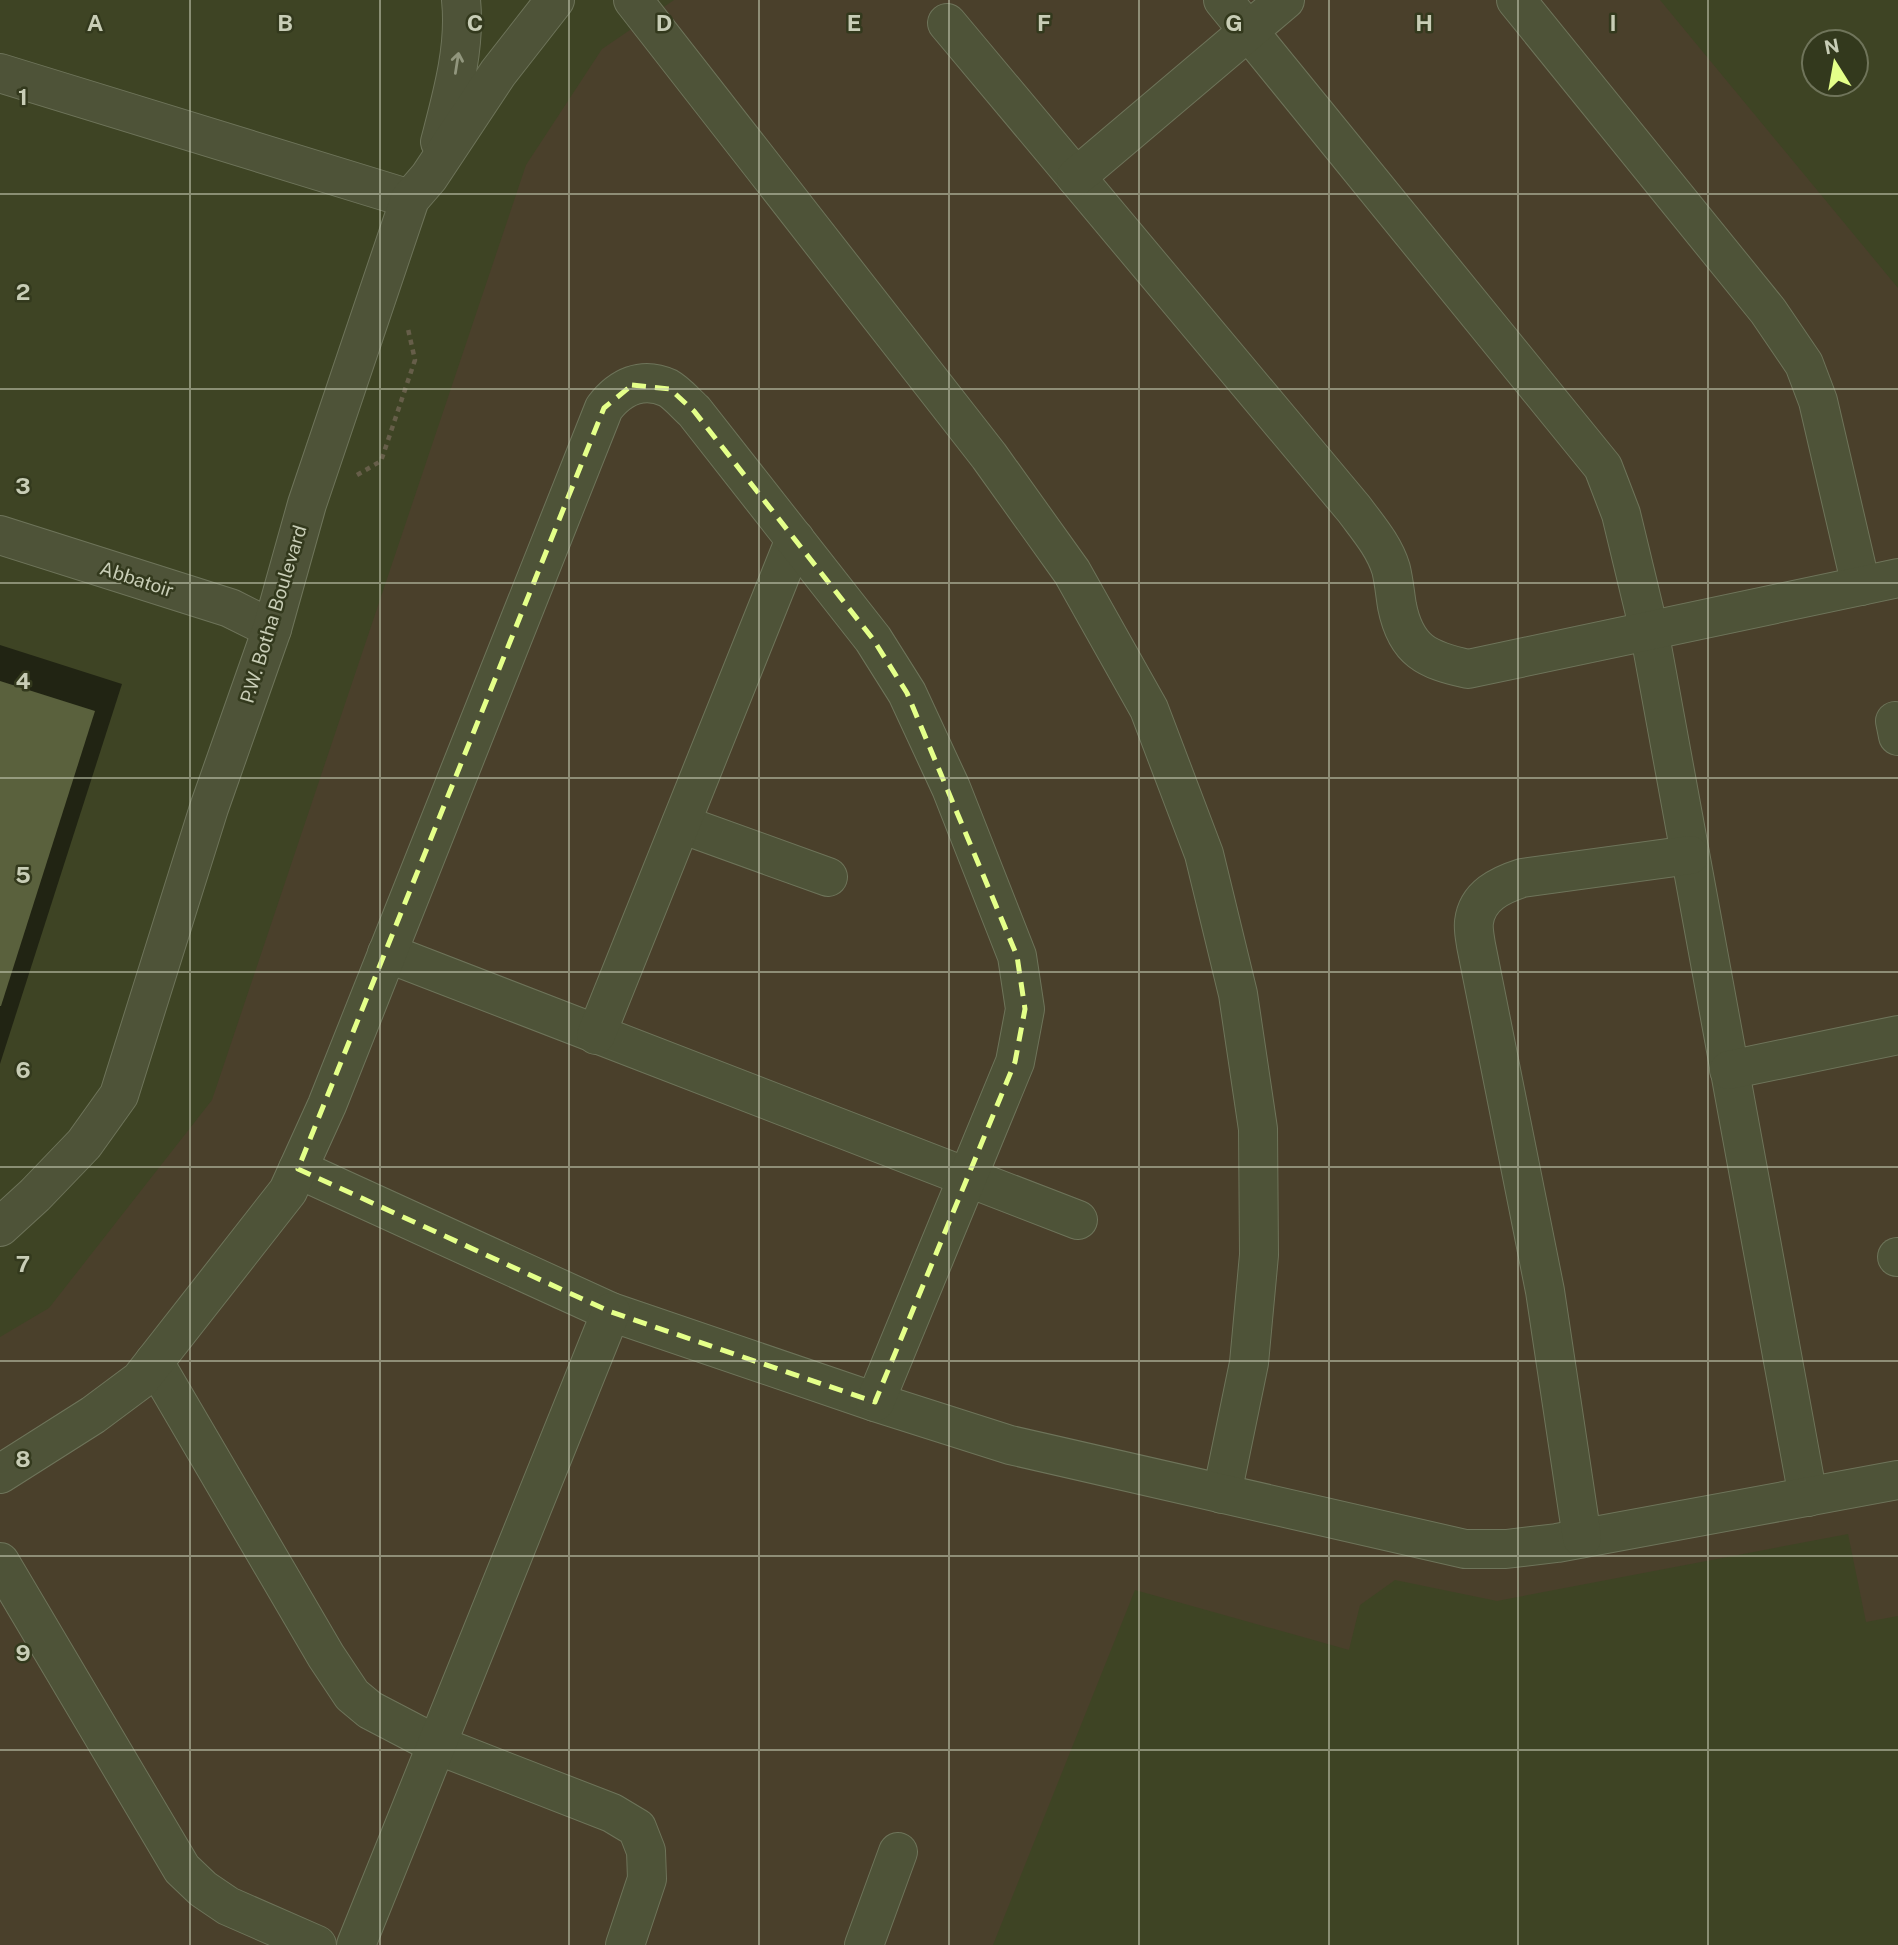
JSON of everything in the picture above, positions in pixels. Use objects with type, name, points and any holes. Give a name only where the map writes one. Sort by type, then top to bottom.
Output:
[{"type":"street","points":[[0,74],[419,188],[451,102],[463,24],[461,0]]},
{"type":"street","name":"P.W. Botha Boulevard","points":[[0,1227],[84,1144],[119,1095],[209,808],[272,629],[307,504],[419,188],[498,73],[555,0]]},
{"type":"street","points":[[633,0],[996,466],[1072,572],[1149,709],[1204,854],[1237,994],[1258,1129],[1259,1255],[1249,1363],[1222,1494]]},
{"type":"street","points":[[1223,0],[1603,467],[1621,514],[1649,630],[1808,1496]]},
{"type":"street","points":[[1076,177],[1285,0]]},
{"type":"street","points":[[1516,0],[1768,311],[1804,364],[1818,401],[1861,586]]},
{"type":"street","points":[[947,23],[1354,509],[1382,547],[1391,570],[1403,632],[1419,649],[1438,663],[1468,669],[1898,578]]},
{"type":"street","points":[[0,1474],[93,1415],[139,1380],[288,1191],[327,1105],[604,408],[615,394],[632,385],[649,383],[670,389],[694,411],[873,639],[908,693],[951,788],[1017,956],[1025,1009],[1015,1062],[875,1402]]},
{"type":"street","name":"Abbatoir","points":[[0,536],[230,608],[272,629]]},
{"type":"street","points":[[596,1035],[795,539]]},
{"type":"street","points":[[681,824],[828,877]]},
{"type":"street","points":[[1583,1538],[1545,1291],[1476,945],[1474,922],[1483,902],[1497,886],[1522,878],[1690,855]]},
{"type":"street","points":[[387,953],[1079,1220]]},
{"type":"street","points":[[1730,1070],[1898,1035]]},
{"type":"street","points":[[298,1169],[611,1312],[875,1402],[1010,1445],[1465,1549],[1506,1549],[1583,1538],[1898,1480]]},
{"type":"street","points":[[356,1945],[611,1312]]},
{"type":"street","points":[[154,1362],[319,1644],[352,1695],[370,1710],[437,1745],[612,1813],[637,1828],[646,1851],[647,1879],[625,1945]]},
{"type":"street","points":[[0,1562],[183,1870],[202,1889],[228,1906],[317,1945]]},
{"type":"street","points":[[864,1945],[898,1852]]},
{"type":"highlighted area","points":[[632,385],[670,389],[694,411],[873,639],[907,693],[1017,956],[1025,1009],[1015,1062],[875,1402],[611,1312],[298,1169],[604,408]]},
{"type":"shaded area","points":[[674,0],[1660,0],[1898,288],[1898,1616],[1866,1622],[1848,1534],[1497,1601],[1395,1580],[1360,1605],[1349,1650],[1135,1590],[993,1945],[0,1945],[0,1337],[49,1308],[212,1100],[526,165],[602,49]]},
{"type":"building","points":[[0,681],[95,711],[1,1006],[0,1006]]}]
